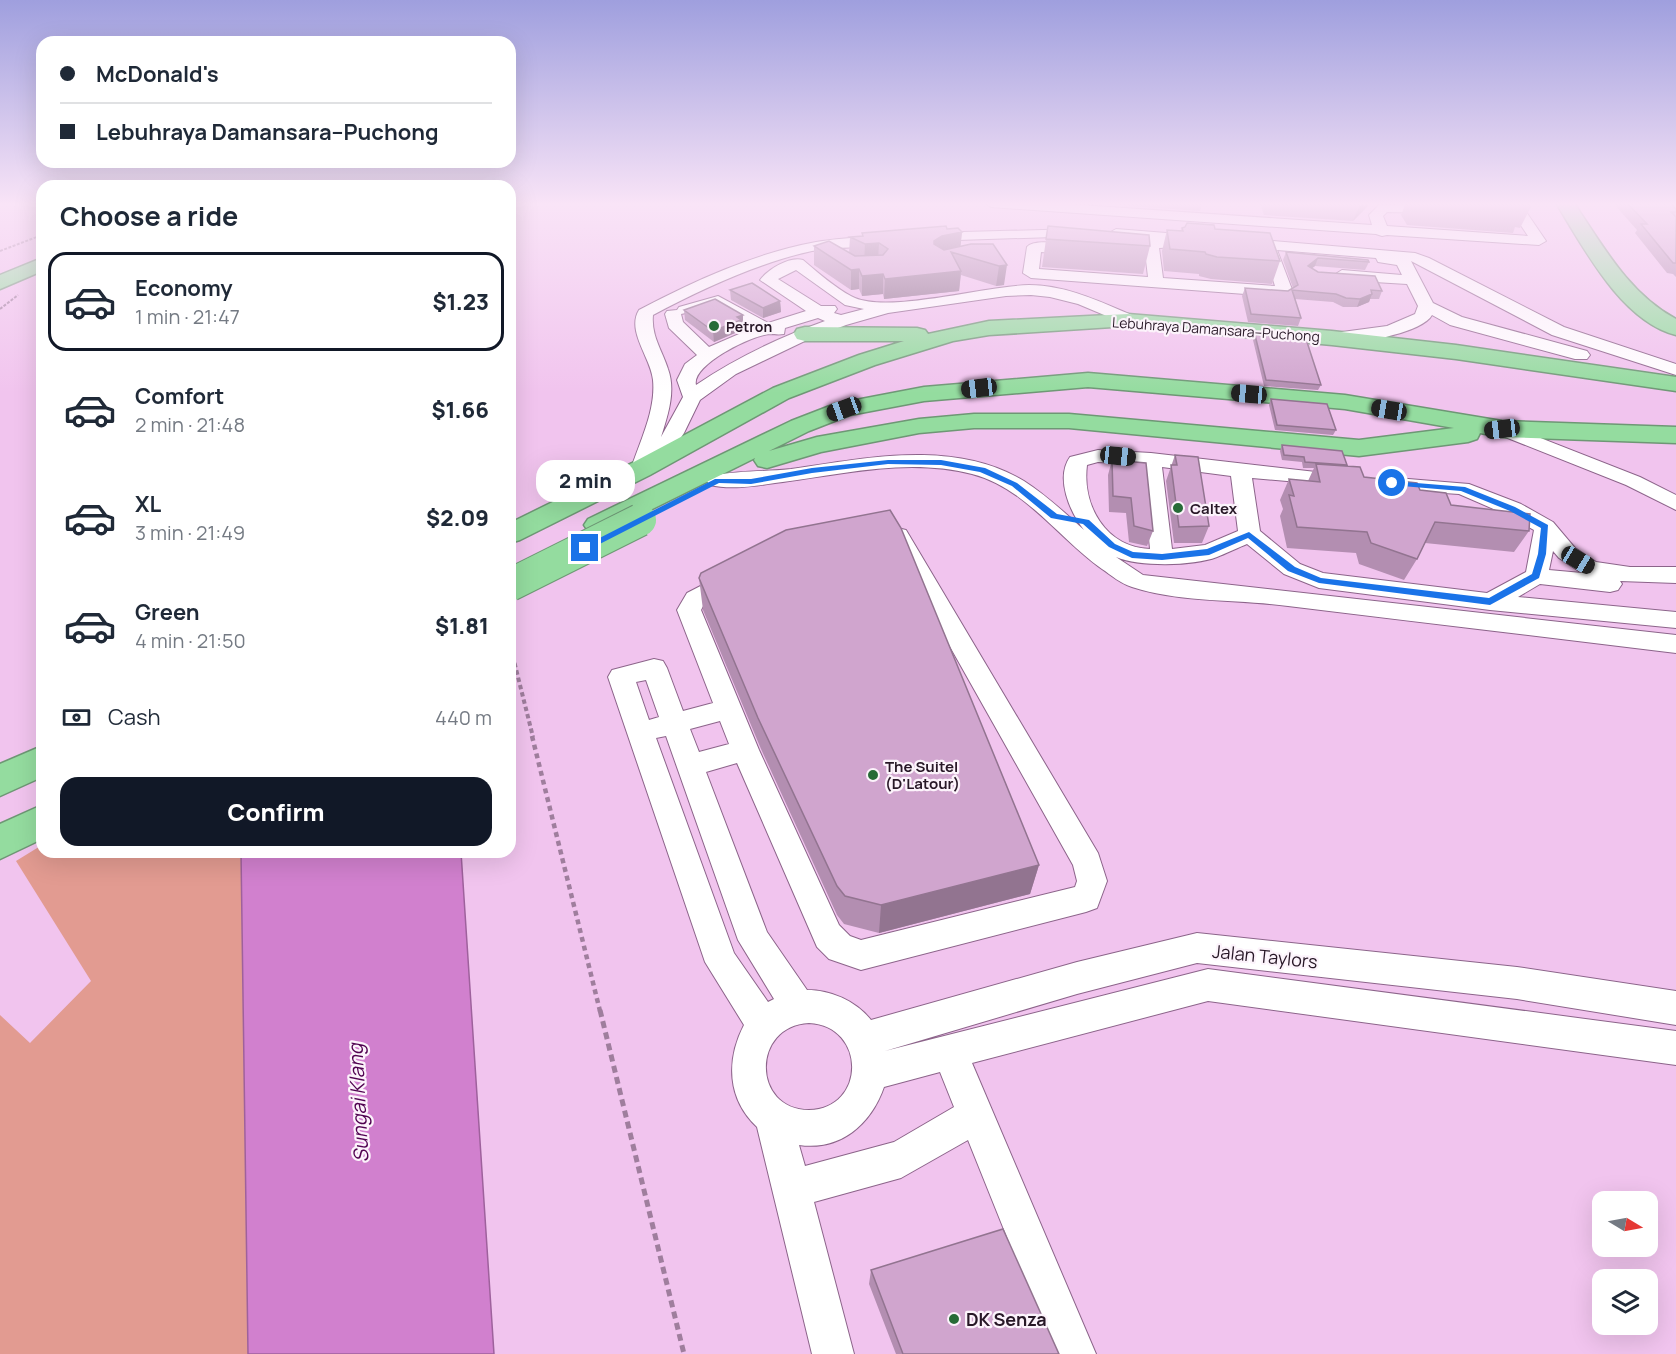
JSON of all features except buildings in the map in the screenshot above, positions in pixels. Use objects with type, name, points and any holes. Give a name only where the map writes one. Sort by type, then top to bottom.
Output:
[{"type":"highway","points":[[1608,266],[1630,298],[1650,315],[1676,328]]},
{"type":"highway","points":[[1628,266],[1651,299],[1676,318]]},
{"type":"highway","points":[[0,283],[36,267]]},
{"type":"highway","name":"Lebuhraya Damansara–Puchong","points":[[516,531],[648,465],[781,393],[867,360],[949,335],[997,327],[1128,320],[1332,338],[1456,352],[1676,383]]},
{"type":"highway","points":[[805,334],[949,335]]},
{"type":"highway","points":[[516,582],[633,515],[800,426],[844,409],[924,394],[1088,380],[1345,402],[1502,429],[1676,435]]},
{"type":"highway","points":[[516,565],[763,461],[817,445],[920,426],[974,421],[1080,422],[1359,448],[1502,429]]},
{"type":"highway","points":[[0,761],[36,752]]},
{"type":"highway","points":[[0,781],[36,763]]},
{"type":"highway","points":[[0,820],[36,802]]},
{"type":"highway","points":[[0,843],[36,824]]},
{"type":"street","points":[[648,465],[663,393],[662,378],[643,327],[645,313],[669,300],[753,266]]},
{"type":"street","points":[[768,280],[774,274],[791,266]]},
{"type":"street","points":[[802,266],[851,302],[887,308]]},
{"type":"street","points":[[1032,266],[1031,273],[1285,292],[1276,266]]},
{"type":"street","points":[[1151,266],[1156,282]]},
{"type":"street","points":[[1332,338],[1378,334],[1410,325],[1424,317],[1426,306],[1406,266]]},
{"type":"street","points":[[1434,266],[1558,331],[1676,370]]},
{"type":"street","points":[[1326,274],[1413,280]]},
{"type":"street","points":[[674,314],[685,303],[736,283],[768,280],[819,312],[840,321]]},
{"type":"street","points":[[648,465],[674,433],[692,397],[730,370],[805,334],[840,321],[887,308],[1006,291],[1031,290],[1051,292],[1084,301],[1128,320]]},
{"type":"street","points":[[674,314],[718,301],[765,328],[805,334]]},
{"type":"street","points":[[692,397],[686,380],[688,373],[707,355],[765,328],[851,302]]},
{"type":"street","points":[[1426,306],[1456,321],[1676,383]]},
{"type":"street","points":[[674,314],[675,324],[707,355]]},
{"type":"street","points":[[1502,429],[1633,481],[1676,503]]},
{"type":"street","points":[[1086,522],[1076,496],[1077,461],[1098,456],[1152,459],[1241,471],[1462,488],[1513,509],[1545,527],[1567,553],[1590,567],[1630,575],[1676,575]]},
{"type":"street","points":[[1152,459],[1162,557]]},
{"type":"street","points":[[717,481],[751,482],[812,471],[888,462],[941,462],[982,470],[1014,485],[1054,516],[1106,562],[1138,582],[1287,597],[1676,644]]},
{"type":"street","points":[[1241,471],[1249,534],[1292,569],[1319,580],[1490,602],[1676,621]]},
{"type":"street","points":[[1054,516],[1086,522],[1120,550],[1132,555],[1162,557],[1209,552],[1249,534]]},
{"type":"street","points":[[1536,576],[1542,554],[1545,527]]},
{"type":"street","points":[[884,532],[898,535],[1087,862],[1092,881],[1086,898],[861,955],[840,948],[828,936],[728,709],[689,610],[695,599],[780,554],[884,532]]},
{"type":"street","points":[[1490,602],[1536,576],[1676,592]]},
{"type":"street","points":[[764,1026],[721,962],[621,677],[654,668],[754,940],[798,1006]]},
{"type":"street","points":[[640,733],[728,709]]},
{"type":"street","points":[[689,766],[745,750]]},
{"type":"street","name":"Jalan Taylors","points":[[863,1039],[1077,978],[1197,948],[1517,983],[1676,1008]]},
{"type":"street","points":[[869,1074],[1208,985],[1676,1048]]},
{"type":"street","points":[[817,1005],[836,1011],[852,1023],[863,1039],[868,1056],[869,1074],[863,1094],[851,1111],[834,1124],[813,1130],[793,1128],[774,1120],[759,1104],[750,1086],[748,1064],[753,1044],[764,1026],[780,1014],[798,1006],[817,1005]]},
{"type":"street","points":[[950,1053],[1075,1354]]},
{"type":"street","points":[[792,1189],[901,1158],[976,1115]]},
{"type":"street","points":[[774,1120],[833,1354]]},
{"type":"path","points":[[516,665],[684,1354]]},
{"type":"shaded area","points":[[36,849],[36,858],[241,858],[248,1354],[0,1354],[0,1015],[30,1043],[91,981],[16,861]]},
{"type":"water","name":"Sungai Klang","points":[[241,858],[461,858],[494,1354],[248,1354]]},
{"type":"place","name":"Petron","points":[[714,326]]},
{"type":"place","name":"Caltex","points":[[1178,508]]},
{"type":"place","name":"The Suitel (D'Latour)","points":[[873,775]]},
{"type":"place","name":"DK Senza","points":[[954,1319]]},
{"type":"route","points":[[585,548],[717,481],[751,482],[812,471],[888,462],[941,462],[982,470],[1014,485],[1054,516],[1086,522],[1112,546],[1132,555],[1162,557],[1209,552],[1227,546],[1249,534],[1292,569],[1319,580],[1490,602],[1536,576],[1542,554],[1545,527],[1513,509],[1462,488],[1392,483]]}]
